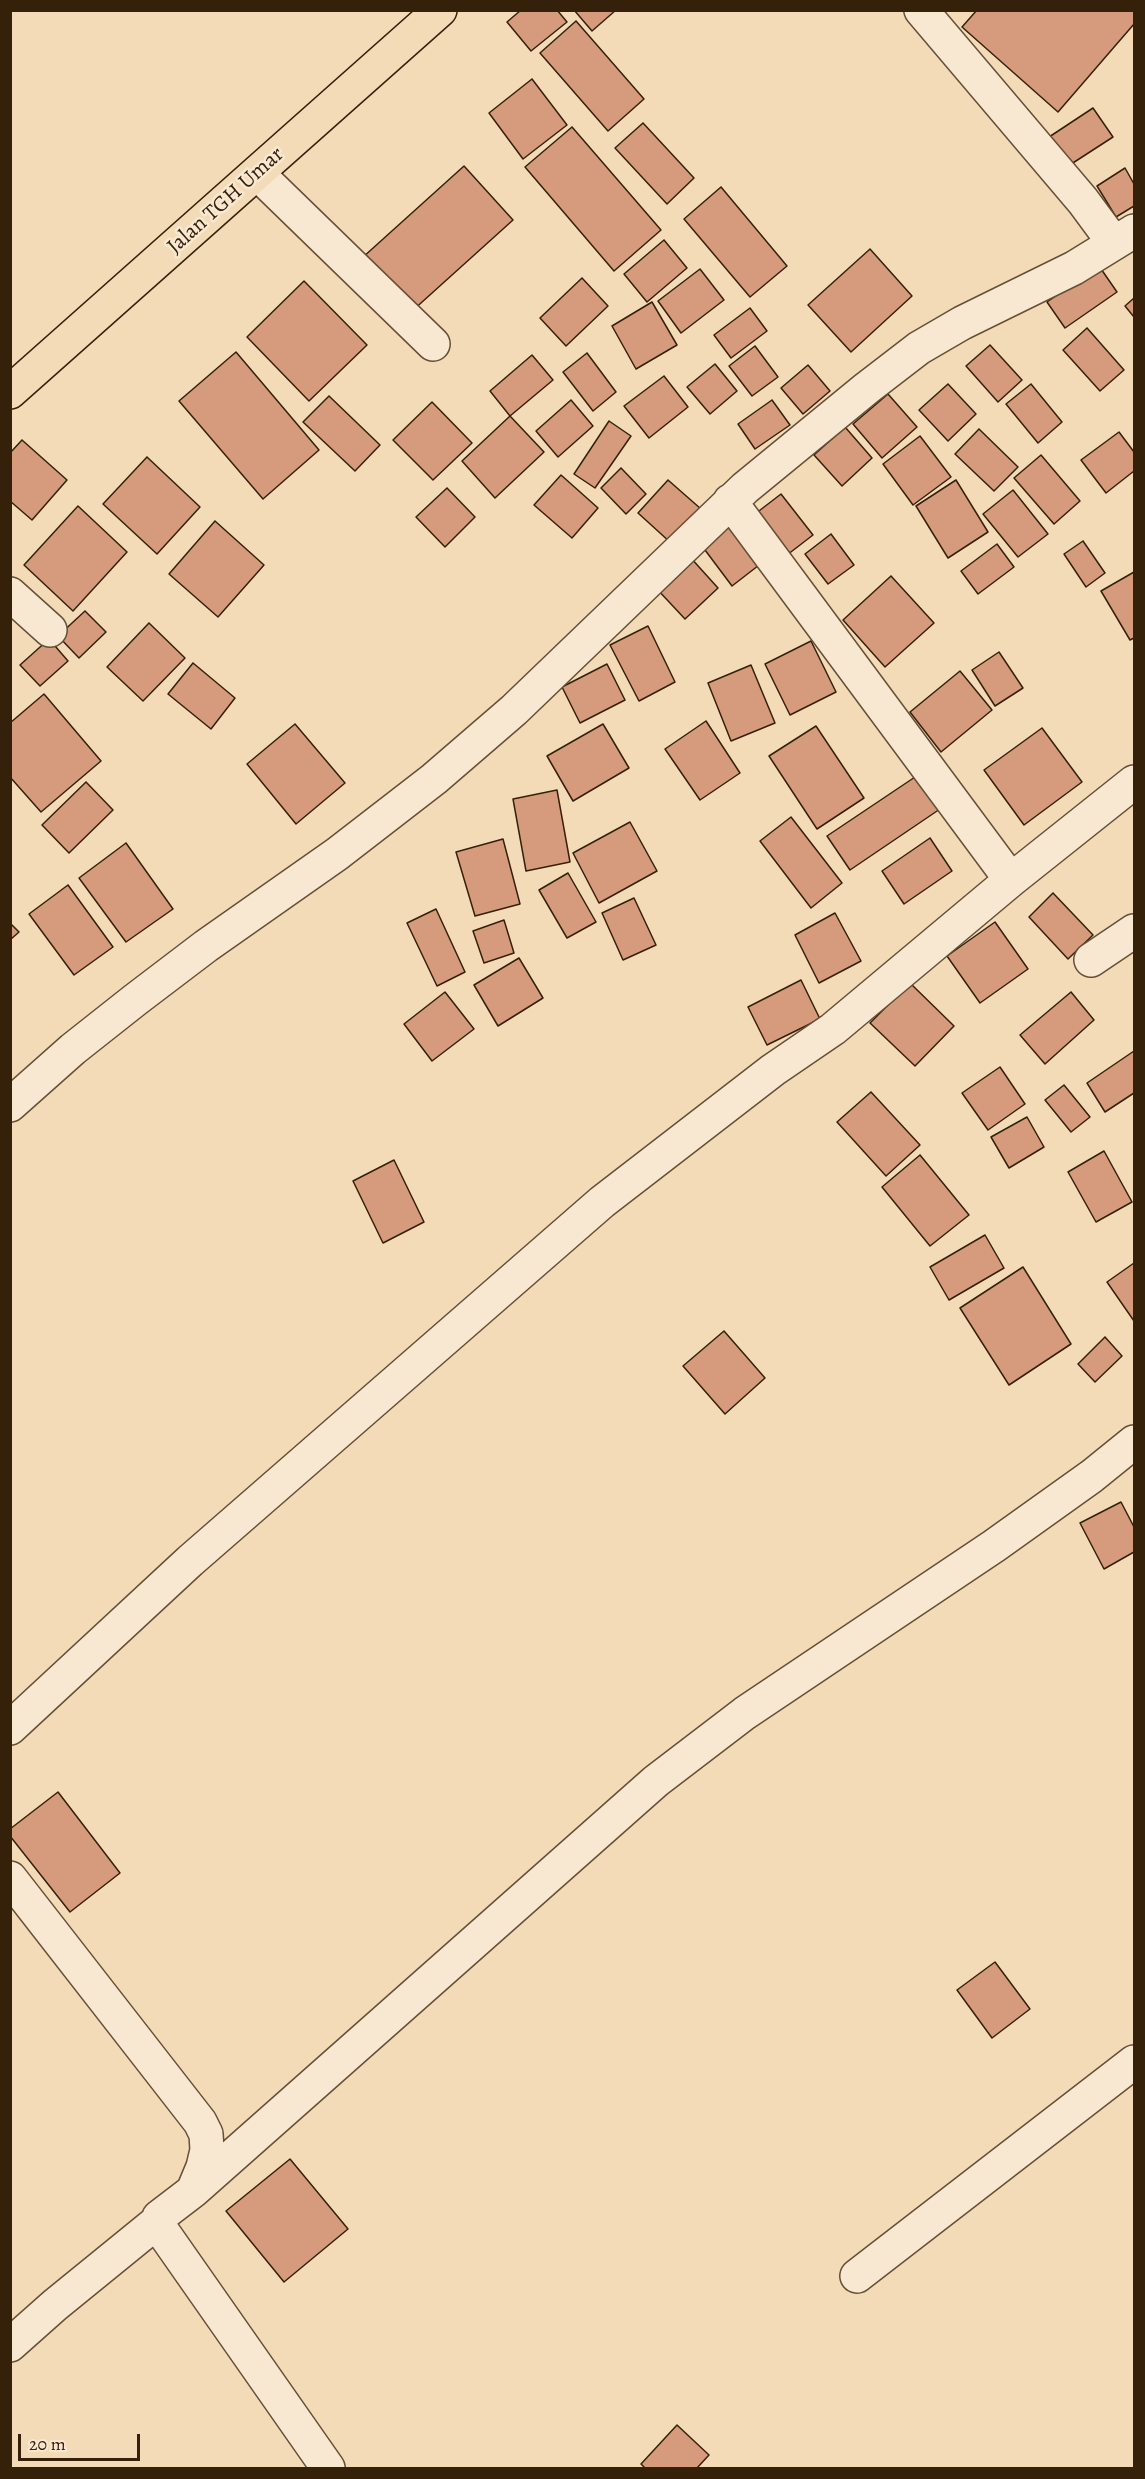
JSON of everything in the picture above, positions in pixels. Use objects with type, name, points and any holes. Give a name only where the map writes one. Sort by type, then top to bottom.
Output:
[{"type":"main road","name":"Jalan TGH Umar","points":[[10,392],[440,10]]},
{"type":"street","points":[[10,1105],[135,1000],[206,946],[337,854],[434,779],[514,710],[768,467],[919,348],[962,323],[1074,268],[1124,237],[1083,201],[921,10]]},
{"type":"street","points":[[257,173],[433,345]]},
{"type":"street","points":[[730,501],[1011,880]]},
{"type":"street","points":[[10,594],[50,630]]},
{"type":"street","points":[[10,1728],[190,1561],[602,1202],[773,1070],[833,1029],[1011,880],[1134,782]]},
{"type":"street","points":[[1091,960],[1134,931]]},
{"type":"street","points":[[10,2345],[157,2222],[162,2214],[193,2191],[656,1781],[745,1713],[994,1546],[1092,1476],[1134,1442]]},
{"type":"street","points":[[10,1878],[200,2122],[206,2134],[207,2150],[203,2168],[193,2191]]},
{"type":"street","points":[[857,2276],[1134,2062]]},
{"type":"street","points":[[157,2222],[328,2469]]},
{"type":"building","points":[[521,10],[557,10],[567,22],[531,51],[507,22]]},
{"type":"building","points":[[574,10],[616,10],[592,31]]},
{"type":"building","points":[[977,10],[1134,10],[1134,24],[1058,112],[962,27]]},
{"type":"building","points":[[576,21],[644,99],[608,131],[540,53]]},
{"type":"building","points":[[532,79],[567,125],[523,159],[489,113]]},
{"type":"building","points":[[1093,108],[1113,137],[1062,170],[1043,141]]},
{"type":"building","points":[[643,123],[694,178],[667,204],[615,148]]},
{"type":"building","points":[[572,127],[661,230],[614,271],[525,167]]},
{"type":"building","points":[[464,166],[513,220],[411,312],[362,258]]},
{"type":"building","points":[[1125,168],[1134,184],[1134,206],[1116,217],[1097,186]]},
{"type":"building","points":[[721,187],[787,266],[750,297],[684,219]]},
{"type":"building","points":[[664,240],[687,268],[647,302],[624,274]]},
{"type":"building","points":[[870,249],[912,296],[851,352],[808,305]]},
{"type":"building","points":[[1099,266],[1117,292],[1065,328],[1047,302]]},
{"type":"building","points":[[700,269],[724,300],[681,333],[658,301]]},
{"type":"building","points":[[582,278],[608,306],[566,346],[540,318]]},
{"type":"building","points":[[304,281],[367,345],[309,401],[247,337]]},
{"type":"building","points":[[1134,298],[1134,317],[1125,306]]},
{"type":"building","points":[[652,302],[677,345],[636,369],[612,326]]},
{"type":"building","points":[[750,308],[767,331],[731,358],[714,335]]},
{"type":"building","points":[[1087,328],[1124,370],[1100,391],[1063,350]]},
{"type":"building","points":[[990,345],[1022,380],[998,402],[966,366]]},
{"type":"building","points":[[755,346],[778,377],[752,396],[729,366]]},
{"type":"building","points":[[236,352],[319,450],[263,499],[179,401]]},
{"type":"building","points":[[587,353],[616,392],[593,411],[563,372]]},
{"type":"building","points":[[532,355],[553,380],[510,416],[490,391]]},
{"type":"building","points":[[715,364],[737,391],[710,414],[687,387]]},
{"type":"building","points":[[808,365],[830,391],[803,414],[781,388]]},
{"type":"building","points":[[664,376],[688,407],[649,438],[624,406]]},
{"type":"building","points":[[948,384],[976,414],[948,441],[919,410]]},
{"type":"building","points":[[1031,384],[1062,422],[1038,443],[1006,404]]},
{"type":"building","points":[[888,394],[917,427],[882,458],[853,424]]},
{"type":"building","points":[[329,396],[380,445],[355,471],[303,422]]},
{"type":"building","points":[[571,400],[593,426],[558,457],[536,431]]},
{"type":"building","points":[[772,400],[790,425],[755,449],[738,424]]},
{"type":"building","points":[[432,402],[472,443],[433,480],[393,440]]},
{"type":"building","points":[[510,416],[544,452],[495,498],[462,461]]},
{"type":"building","points":[[609,421],[631,436],[595,488],[574,474]]},
{"type":"building","points":[[845,427],[872,458],[842,486],[814,455]]},
{"type":"building","points":[[979,429],[1018,467],[994,491],[955,454]]},
{"type":"building","points":[[1119,432],[1134,452],[1134,471],[1106,493],[1081,460]]},
{"type":"building","points":[[920,436],[951,477],[913,505],[883,464]]},
{"type":"building","points":[[22,440],[67,480],[32,520],[10,501],[10,453]]},
{"type":"building","points":[[1041,455],[1080,501],[1054,524],[1014,478]]},
{"type":"building","points":[[147,457],[200,507],[157,554],[103,504]]},
{"type":"building","points":[[621,468],[646,494],[626,514],[601,488]]},
{"type":"building","points":[[561,475],[598,508],[572,538],[534,505]]},
{"type":"building","points":[[668,480],[701,509],[671,543],[638,513]]},
{"type":"building","points":[[956,480],[988,532],[948,558],[916,506]]},
{"type":"building","points":[[447,488],[475,517],[445,547],[416,517]]},
{"type":"building","points":[[1013,490],[1048,534],[1018,557],[983,514]]},
{"type":"building","points":[[781,494],[813,535],[787,555],[755,514]]},
{"type":"building","points":[[78,506],[127,552],[73,611],[24,565]]},
{"type":"building","points":[[215,521],[264,565],[218,617],[169,574]]},
{"type":"building","points":[[734,523],[763,562],[732,586],[702,546]]},
{"type":"building","points":[[831,534],[854,565],[828,584],[805,554]]},
{"type":"building","points":[[1083,541],[1105,573],[1086,587],[1064,554]]},
{"type":"building","points":[[997,544],[1014,567],[978,594],[961,571]]},
{"type":"building","points":[[690,557],[718,588],[685,619],[656,588]]},
{"type":"building","points":[[1134,572],[1134,638],[1130,640],[1101,591]]},
{"type":"building","points":[[891,576],[934,623],[885,667],[843,620]]},
{"type":"building","points":[[85,611],[106,632],[79,658],[58,636]]},
{"type":"building","points":[[149,623],[185,658],[143,701],[107,667]]},
{"type":"building","points":[[648,626],[675,682],[639,701],[610,645]]},
{"type":"building","points":[[49,639],[68,661],[40,686],[20,665]]},
{"type":"building","points":[[811,641],[836,692],[790,715],[765,664]]},
{"type":"building","points":[[999,652],[1023,688],[995,706],[972,670]]},
{"type":"building","points":[[193,663],[235,698],[211,729],[168,694]]},
{"type":"building","points":[[607,664],[625,700],[580,723],[562,687]]},
{"type":"building","points":[[751,665],[775,723],[731,741],[708,683]]},
{"type":"building","points":[[960,671],[992,710],[941,752],[910,712]]},
{"type":"building","points":[[44,694],[101,761],[41,812],[10,777],[10,723]]},
{"type":"building","points":[[706,721],[740,773],[700,800],[665,749]]},
{"type":"building","points":[[295,724],[345,783],[296,824],[247,764]]},
{"type":"building","points":[[603,724],[629,768],[573,801],[547,756]]},
{"type":"building","points":[[816,726],[864,798],[817,829],[769,756]]},
{"type":"building","points":[[1042,728],[1082,782],[1024,825],[984,770]]},
{"type":"building","points":[[918,775],[940,809],[850,870],[827,836]]},
{"type":"building","points":[[86,782],[113,810],[69,853],[42,825]]},
{"type":"building","points":[[557,790],[570,862],[526,871],[513,799]]},
{"type":"building","points":[[791,817],[842,883],[811,908],[760,841]]},
{"type":"building","points":[[630,822],[657,871],[599,903],[573,853]]},
{"type":"building","points":[[930,838],[952,871],[904,904],[882,871]]},
{"type":"building","points":[[503,839],[520,904],[475,916],[456,852]]},
{"type":"building","points":[[126,843],[173,909],[126,942],[79,878]]},
{"type":"building","points":[[568,873],[596,922],[567,938],[539,890]]},
{"type":"building","points":[[68,885],[113,947],[74,975],[29,914]]},
{"type":"building","points":[[1053,893],[1093,935],[1068,959],[1029,917]]},
{"type":"building","points":[[634,898],[656,945],[623,960],[602,913]]},
{"type":"building","points":[[436,909],[465,972],[437,986],[407,923]]},
{"type":"building","points":[[835,913],[861,961],[819,983],[795,935]]},
{"type":"building","points":[[504,920],[514,953],[484,963],[473,931]]},
{"type":"building","points":[[995,922],[1028,969],[980,1003],[947,956]]},
{"type":"building","points":[[10,923],[19,932],[10,940]]},
{"type":"building","points":[[519,958],[543,998],[498,1026],[474,985]]},
{"type":"building","points":[[801,980],[820,1019],[767,1045],[748,1007]]},
{"type":"building","points":[[910,983],[954,1026],[915,1066],[870,1023]]},
{"type":"building","points":[[445,992],[474,1029],[432,1061],[404,1024]]},
{"type":"building","points":[[1071,992],[1094,1020],[1045,1064],[1020,1035]]},
{"type":"building","points":[[1134,1051],[1134,1093],[1105,1112],[1087,1083]]},
{"type":"building","points":[[1000,1067],[1025,1104],[988,1130],[962,1093]]},
{"type":"building","points":[[1064,1085],[1090,1117],[1071,1132],[1045,1100]]},
{"type":"building","points":[[871,1092],[920,1145],[886,1176],[837,1122]]},
{"type":"building","points":[[1027,1117],[1044,1147],[1009,1168],[991,1137]]},
{"type":"building","points":[[1104,1151],[1132,1202],[1096,1222],[1068,1172]]},
{"type":"building","points":[[920,1155],[969,1215],[930,1246],[882,1187]]},
{"type":"building","points":[[394,1160],[424,1222],[383,1243],[353,1181]]},
{"type":"building","points":[[985,1235],[1004,1268],[949,1300],[930,1267]]},
{"type":"building","points":[[1134,1263],[1134,1321],[1107,1282]]},
{"type":"building","points":[[1023,1267],[1071,1344],[1009,1385],[960,1308]]},
{"type":"building","points":[[724,1331],[765,1378],[725,1414],[683,1366]]},
{"type":"building","points":[[1105,1337],[1122,1356],[1095,1382],[1078,1364]]},
{"type":"building","points":[[1121,1502],[1134,1527],[1134,1552],[1104,1569],[1080,1523]]},
{"type":"building","points":[[58,1792],[120,1873],[70,1912],[10,1836],[10,1829]]},
{"type":"building","points":[[995,1962],[1030,2009],[992,2038],[957,1990]]},
{"type":"building","points":[[290,2159],[348,2229],[284,2282],[226,2211]]},
{"type":"building","points":[[677,2425],[709,2455],[697,2468],[645,2468],[641,2464]]}]
